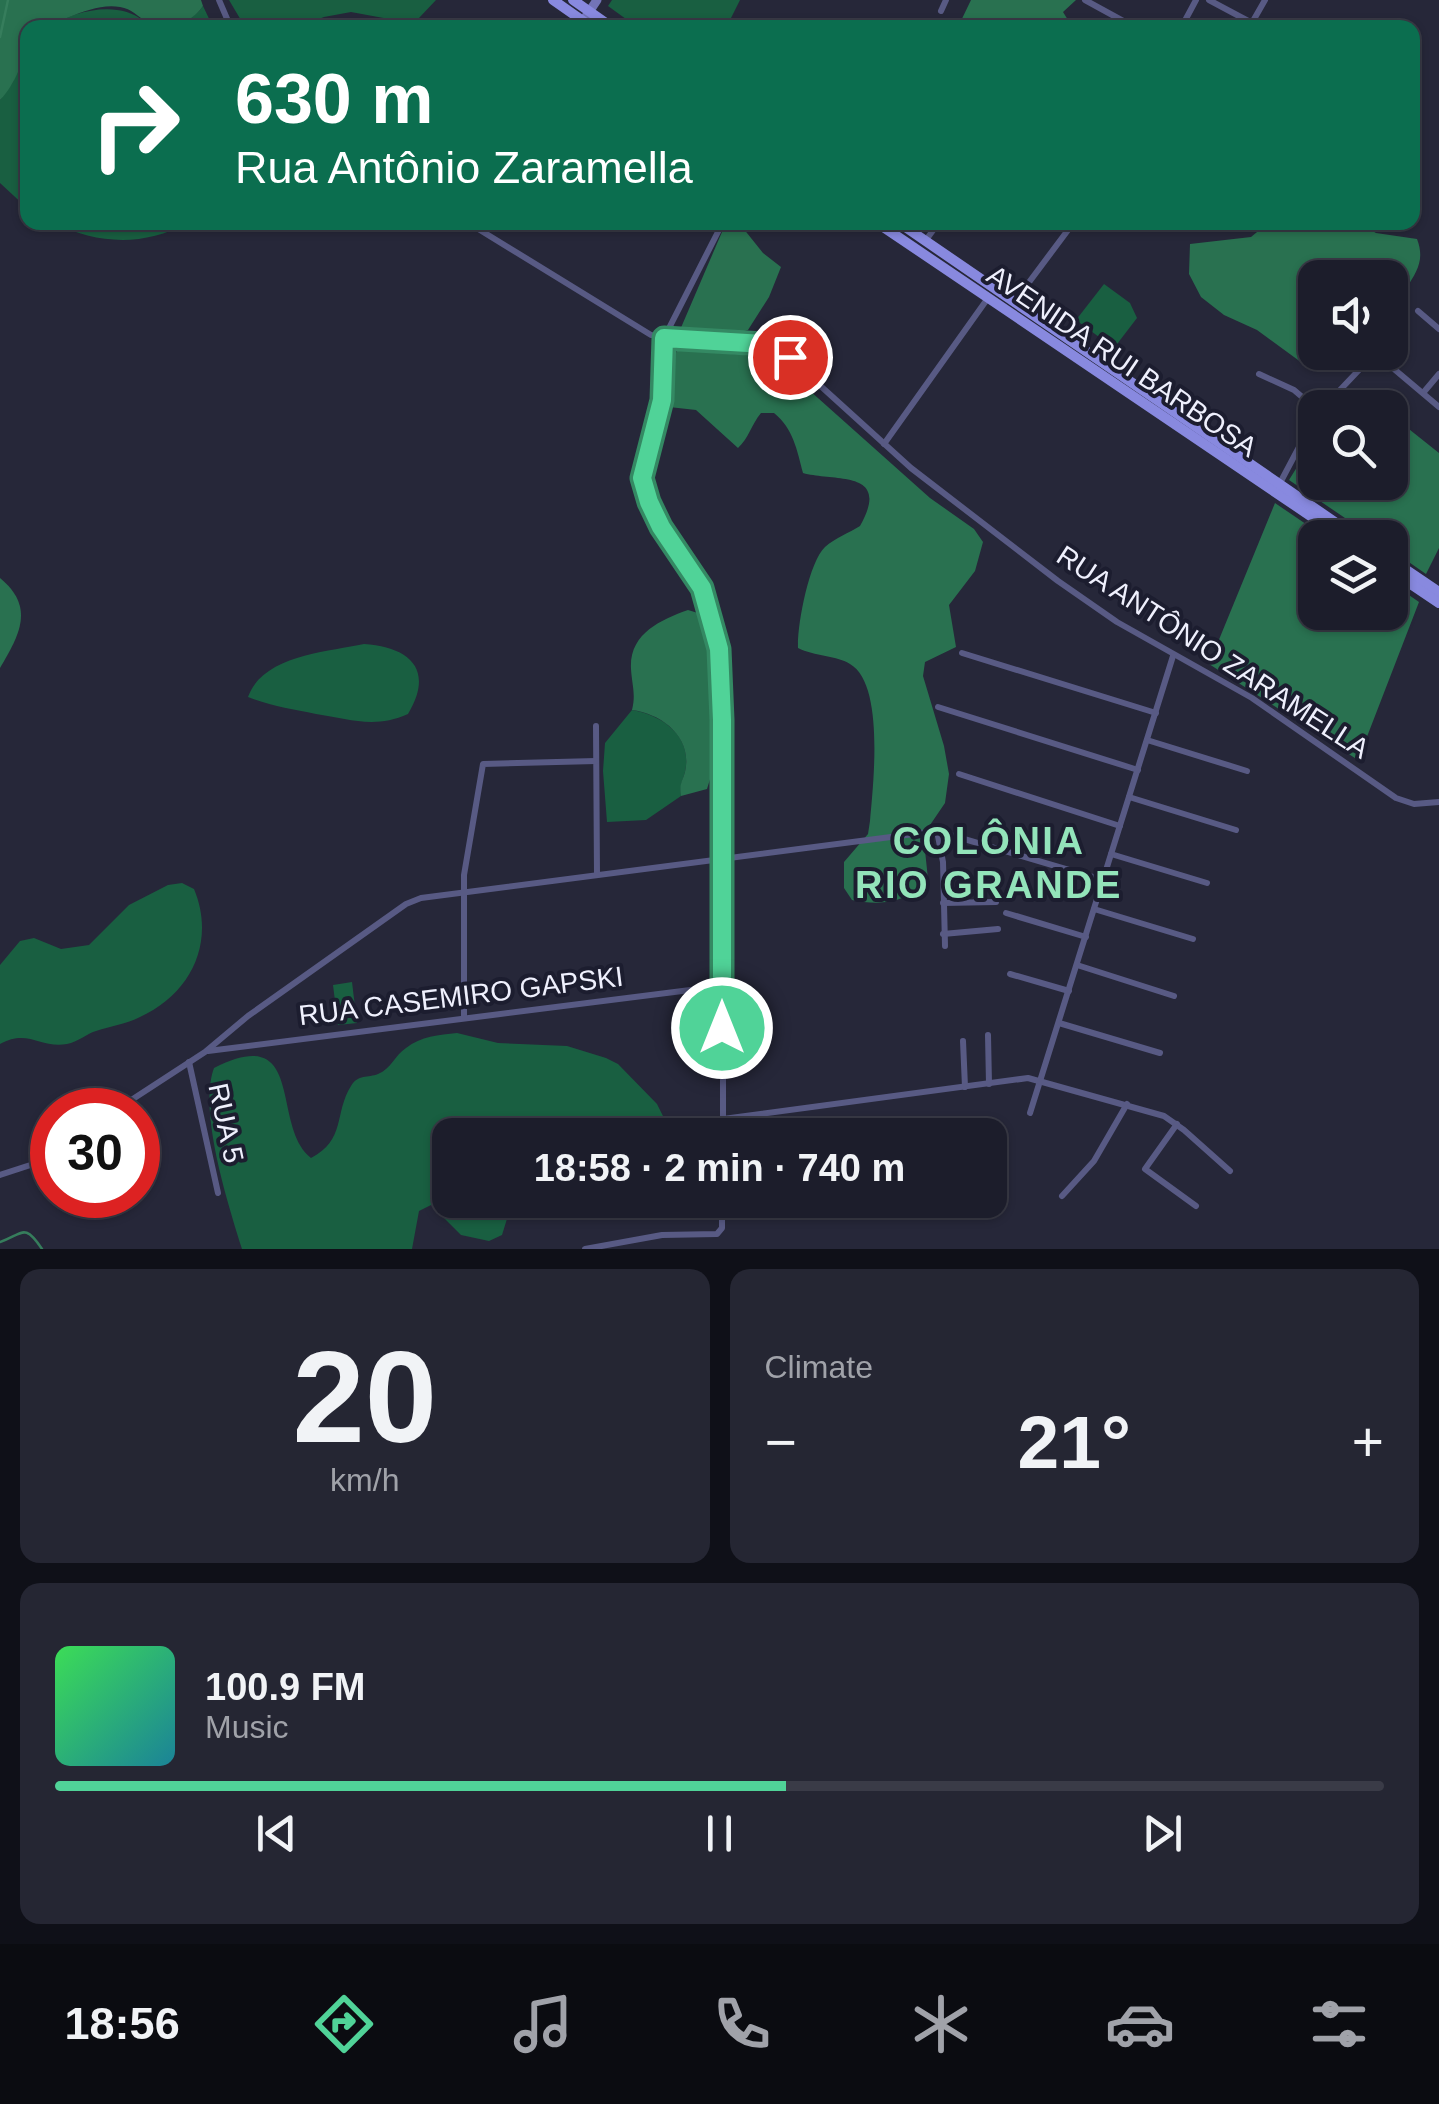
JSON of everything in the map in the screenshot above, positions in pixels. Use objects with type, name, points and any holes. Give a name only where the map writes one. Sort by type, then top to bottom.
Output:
[{"type":"main road","points":[[552,0],[588,20]]},
{"type":"main road","points":[[573,0],[588,20]]},
{"type":"main road","points":[[588,20],[598,0]]},
{"type":"main road","name":"AVENIDA RUI BARBOSA","points":[[888,230],[1316,520]]},
{"type":"main road","name":"AVENIDA RUI BARBOSA","points":[[910,230],[1332,520]]},
{"type":"main road","points":[[1408,572],[1439,592]]},
{"type":"main road","points":[[1408,582],[1439,603]]},
{"type":"street","points":[[942,11],[946,0]]},
{"type":"street","points":[[1085,0],[1121,20]]},
{"type":"street","points":[[1209,0],[1243,20]]},
{"type":"street","name":"RUA ANTÔNIO ZARAMELLA","points":[[480,230],[639,330],[664,338],[755,343],[782,351],[884,444],[1058,582],[1174,656],[1252,698],[1396,798],[1414,804],[1439,802]]},
{"type":"street","points":[[719,230],[664,338],[662,400],[642,478],[661,527],[702,588],[716,629],[722,692],[723,1118]]},
{"type":"street","points":[[926,241],[934,230]]},
{"type":"street","points":[[1014,302],[1068,230]]},
{"type":"street","points":[[884,444],[988,298]]},
{"type":"street","points":[[1418,311],[1439,329]]},
{"type":"street","points":[[1340,390],[1359,370]]},
{"type":"street","points":[[1395,370],[1439,407]]},
{"type":"street","points":[[1258,374],[1298,393]]},
{"type":"street","points":[[1423,393],[1439,374]]},
{"type":"street","points":[[1280,483],[1298,445]]},
{"type":"street","points":[[962,653],[1156,713]]},
{"type":"street","points":[[1030,1113],[1174,656]]},
{"type":"street","points":[[938,707],[1138,770]]},
{"type":"street","points":[[596,726],[597,874]]},
{"type":"street","points":[[1147,740],[1248,770]]},
{"type":"street","points":[[464,1018],[464,892],[483,764],[596,762]]},
{"type":"street","points":[[959,774],[1120,826]]},
{"type":"street","points":[[1129,797],[1236,830]]},
{"type":"street","points":[[937,830],[942,852],[944,946]]},
{"type":"street","points":[[150,1088],[406,904],[464,892],[722,856],[937,830],[1103,880]]},
{"type":"street","points":[[1112,854],[1207,883]]},
{"type":"street","points":[[943,903],[996,902]]},
{"type":"street","points":[[1094,909],[1194,939]]},
{"type":"street","points":[[1006,913],[1086,937]]},
{"type":"street","points":[[944,934],[998,929]]},
{"type":"street","points":[[1077,965],[1174,996]]},
{"type":"street","points":[[1010,974],[1069,991]]},
{"type":"street","name":"RUA CASEMIRO GAPSKI","points":[[205,1052],[722,986]]},
{"type":"street","points":[[1059,1022],[1160,1052]]},
{"type":"street","points":[[988,1034],[989,1084]]},
{"type":"street","points":[[964,1041],[965,1088]]},
{"type":"street","name":"RUA 5","points":[[190,1062],[218,1193]]},
{"type":"street","points":[[731,1118],[965,1088],[1020,1077],[1127,1104],[1177,1124],[1230,1171]]},
{"type":"street","points":[[1062,1196],[1094,1161],[1127,1104]]},
{"type":"street","points":[[1177,1124],[1146,1169],[1196,1206]]},
{"type":"street","points":[[0,1176],[30,1166]]},
{"type":"street","points":[[585,1249],[662,1236],[717,1234],[722,1218]]},
{"type":"green space","points":[[0,0],[201,0],[203,6],[186,20],[144,20],[128,9],[108,6],[61,20],[20,20],[20,66],[0,100]]},
{"type":"green space","points":[[229,0],[436,0],[412,20],[351,12],[316,20],[241,20]]},
{"type":"green space","points":[[612,0],[740,0],[732,20],[627,20],[608,6]]},
{"type":"green space","points":[[971,0],[1076,0],[1063,12],[1068,20],[961,20]]},
{"type":"green space","points":[[203,6],[210,20],[180,20],[191,17]]},
{"type":"green space","points":[[109,9],[142,20],[62,20],[83,12]]},
{"type":"green space","points":[[20,63],[20,202],[0,183],[0,100]]},
{"type":"green space","points":[[70,230],[173,230],[120,240]]},
{"type":"green space","points":[[745,230],[763,253],[781,267],[769,297],[748,330],[728,335],[680,330],[722,232]]},
{"type":"green space","points":[[1260,230],[1371,230],[1417,239],[1420,253],[1419,265],[1408,286],[1408,260],[1298,260],[1298,360],[1201,297],[1189,274],[1190,244],[1251,237]]},
{"type":"green space","points":[[1104,284],[1130,303],[1137,318],[1114,348],[1076,320]]},
{"type":"green space","points":[[678,350],[772,357],[930,498],[974,529],[983,542],[975,571],[949,605],[956,647],[925,662],[923,676],[949,774],[945,803],[924,841],[928,879],[903,898],[863,902],[852,900],[844,888],[844,862],[868,834],[874,737],[868,692],[861,675],[850,664],[798,648],[809,579],[819,555],[825,547],[860,526],[869,495],[856,482],[803,473],[790,433],[774,413],[761,413],[738,448],[696,410],[669,407],[670,360]]},
{"type":"green space","points":[[1408,428],[1439,453],[1439,548],[1426,574],[1408,562],[1408,520],[1348,520],[1318,500],[1408,500]]},
{"type":"green space","points":[[1298,465],[1298,486],[1289,480]]},
{"type":"green space","points":[[1275,503],[1300,520],[1298,630],[1408,630],[1408,594],[1419,602],[1358,760],[1209,664]]},
{"type":"green space","points":[[0,578],[18,600],[21,621],[0,668]]},
{"type":"green space","points":[[688,610],[701,614],[706,626],[711,776],[707,789],[681,796],[684,748],[664,722],[632,710],[631,669],[635,646],[648,630]]},
{"type":"green space","points":[[364,644],[394,650],[413,663],[419,684],[408,714],[362,722],[248,697],[267,672],[282,664]]},
{"type":"green space","points":[[632,710],[664,722],[680,738],[686,759],[681,796],[646,820],[607,822],[605,743]]},
{"type":"green space","points":[[182,883],[194,889],[202,928],[194,964],[173,995],[140,1017],[71,1043],[58,1045],[19,1038],[0,1044],[0,965],[20,941],[34,938],[61,949],[89,945],[129,905],[168,885]]},
{"type":"green space","points":[[352,982],[357,1023],[338,1025],[333,985]]},
{"type":"green space","points":[[457,1033],[498,1043],[567,1046],[606,1058],[618,1064],[657,1104],[663,1118],[432,1118],[432,1206],[419,1211],[412,1249],[242,1249],[212,1132],[210,1086],[214,1068],[243,1057],[263,1058],[275,1067],[299,1143],[311,1158],[335,1134],[351,1086],[363,1077],[382,1072],[402,1051],[430,1037]]},
{"type":"green space","points":[[444,1218],[507,1218],[502,1235],[489,1241],[461,1235]]},
{"type":"waterway","points":[[0,37],[8,0]]},
{"type":"waterway","points":[[0,1242],[23,1232],[31,1235],[42,1249]]},
{"type":"district","name":"COLÔNIA RIO GRANDE","points":[[989,863]]},
{"type":"route","points":[[722,1028],[719,649],[712,612],[702,588],[655,517],[642,478],[662,400],[664,338],[765,344],[790,357]]}]
